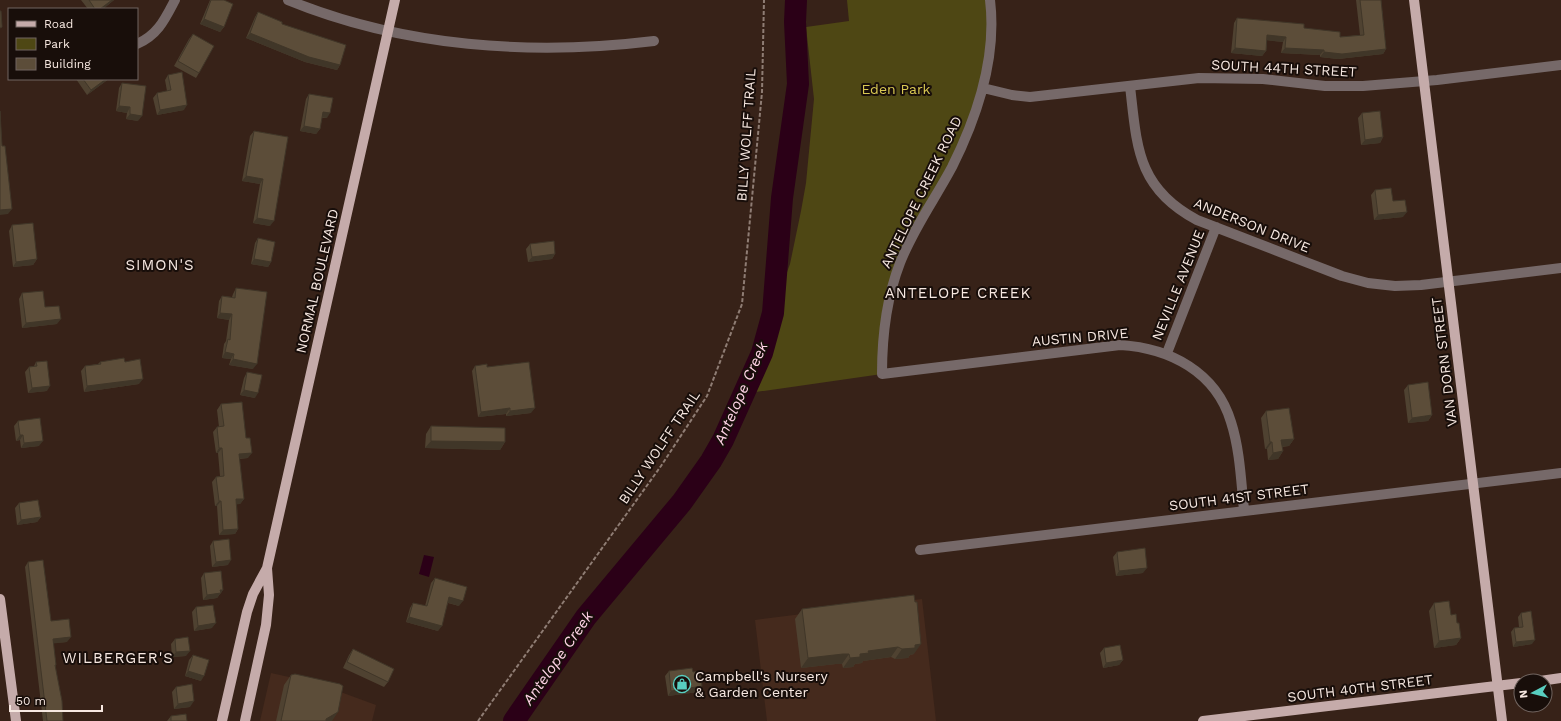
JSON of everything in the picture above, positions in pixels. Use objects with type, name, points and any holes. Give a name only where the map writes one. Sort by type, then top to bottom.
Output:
[{"type":"main road","name":"NORMAL BOULEVARD","points":[[245,721],[267,618],[267,568],[395,0]]},
{"type":"main road","name":"VAN DORN STREET","points":[[1414,0],[1502,721]]},
{"type":"main road","name":"NORMAL BOULEVARD","points":[[222,721],[247,612],[267,568]]},
{"type":"main road","points":[[0,599],[5,663],[16,721]]},
{"type":"main road","name":"SOUTH 40TH STREET","points":[[1203,721],[1513,684]]},
{"type":"street","points":[[138,44],[146,40],[161,26],[176,0]]},
{"type":"street","points":[[288,0],[361,24],[428,39],[511,48],[587,48],[654,41]]},
{"type":"street","name":"ANTELOPE CREEK ROAD","points":[[882,374],[882,344],[885,318],[890,292],[900,263],[913,236],[952,167],[968,132],[983,88],[991,35],[990,0]]},
{"type":"street","name":"SOUTH 44TH STREET","points":[[983,88],[1012,95],[1030,97],[1199,78],[1233,77],[1325,86],[1356,86],[1424,81],[1561,65]]},
{"type":"street","name":"ANDERSON DRIVE","points":[[1130,86],[1137,144],[1141,160],[1149,177],[1168,201],[1183,212],[1216,227],[1342,276],[1368,283],[1394,286],[1561,268]]},
{"type":"street","name":"NEVILLE AVENUE","points":[[1167,353],[1216,227]]},
{"type":"street","name":"AUSTIN DRIVE","points":[[882,374],[1120,345],[1140,346],[1167,353],[1183,361],[1198,373],[1212,387],[1223,403],[1231,421],[1235,440],[1244,510]]},
{"type":"street","name":"SOUTH 41ST STREET","points":[[920,550],[1561,473]]},
{"type":"path","name":"BILLY WOLFF TRAIL","points":[[478,721],[661,466],[707,396],[742,304],[762,92],[764,0]]},
{"type":"shaded area","points":[[424,555],[434,557],[429,577],[419,574]]},
{"type":"shaded area","points":[[922,599],[936,721],[767,721],[755,620]]},
{"type":"shaded area","points":[[271,673],[316,683],[376,705],[372,721],[260,721]]},
{"type":"green space","name":"Eden Park","points":[[847,0],[990,0],[991,35],[968,133],[913,236],[890,292],[882,374],[735,395],[763,337],[790,264],[801,211],[806,183],[814,99],[806,27],[849,21]]},
{"type":"building","points":[[89,0],[112,0],[101,8],[94,8]]},
{"type":"building","points":[[211,0],[224,0],[233,4],[224,27],[204,19]]},
{"type":"building","points":[[1360,0],[1381,0],[1386,49],[1342,54],[1324,52],[1324,50],[1285,48],[1286,37],[1267,35],[1266,51],[1235,48],[1237,18],[1304,24],[1304,28],[1340,32],[1340,37],[1364,35]]},
{"type":"building","points":[[0,11],[2,27],[0,28]]},
{"type":"building","points":[[258,12],[282,22],[282,24],[346,45],[340,65],[309,57],[250,33]]},
{"type":"building","points":[[193,34],[214,46],[199,73],[178,61]]},
{"type":"building","points":[[182,72],[187,105],[160,110],[157,93],[171,90],[168,75]]},
{"type":"building","points":[[84,80],[105,80],[91,90]]},
{"type":"building","points":[[122,83],[146,86],[142,116],[130,114],[130,107],[119,106]]},
{"type":"building","points":[[309,94],[333,98],[330,113],[323,112],[320,129],[304,126]]},
{"type":"building","points":[[0,111],[2,146],[5,146],[12,209],[0,210]]},
{"type":"building","points":[[1380,111],[1383,137],[1365,140],[1362,113]]},
{"type":"building","points":[[254,131],[288,137],[274,221],[257,218],[263,179],[246,176]]},
{"type":"building","points":[[1391,188],[1393,201],[1405,200],[1407,212],[1378,215],[1375,190]]},
{"type":"building","points":[[33,223],[37,259],[16,262],[12,225]]},
{"type":"building","points":[[258,238],[275,242],[271,262],[254,259]]},
{"type":"building","points":[[554,241],[555,254],[532,257],[530,244]]},
{"type":"building","points":[[236,288],[267,292],[257,364],[233,359],[234,354],[225,352],[228,339],[230,340],[232,314],[220,313],[222,296],[235,298]]},
{"type":"building","points":[[43,291],[45,307],[59,306],[61,319],[26,323],[22,293]]},
{"type":"building","points":[[124,358],[125,362],[140,359],[143,379],[87,386],[85,366],[101,364],[100,362]]},
{"type":"building","points":[[47,361],[50,386],[32,388],[29,367],[37,366],[36,362]]},
{"type":"building","points":[[529,362],[535,408],[510,411],[510,408],[481,412],[475,366],[487,364],[487,367]]},
{"type":"building","points":[[247,372],[262,375],[258,393],[244,390]]},
{"type":"building","points":[[1428,382],[1432,415],[1412,418],[1408,385]]},
{"type":"building","points":[[242,402],[246,438],[250,438],[252,453],[239,454],[244,499],[236,499],[238,529],[223,530],[221,501],[219,501],[216,477],[224,476],[222,448],[219,448],[217,427],[224,426],[221,404]]},
{"type":"building","points":[[1289,408],[1294,439],[1281,440],[1283,451],[1273,453],[1266,411]]},
{"type":"building","points":[[40,418],[43,441],[24,443],[23,435],[20,435],[18,421]]},
{"type":"building","points":[[431,426],[505,428],[505,442],[431,441]]},
{"type":"building","points":[[38,500],[41,517],[21,520],[19,503]]},
{"type":"building","points":[[229,539],[231,560],[216,562],[213,541]]},
{"type":"building","points":[[1145,548],[1147,568],[1119,571],[1117,552]]},
{"type":"building","points":[[43,560],[51,621],[69,619],[71,637],[53,639],[55,665],[62,701],[63,721],[47,721],[28,562]]},
{"type":"building","points":[[221,571],[223,590],[220,590],[221,593],[207,595],[204,573]]},
{"type":"building","points":[[435,578],[467,587],[463,601],[449,597],[442,626],[409,617],[413,603],[427,606]]},
{"type":"building","points":[[914,595],[915,602],[917,602],[921,644],[915,645],[915,648],[902,649],[898,647],[868,651],[869,653],[860,654],[860,657],[850,658],[849,654],[843,654],[808,658],[802,609]]},
{"type":"building","points":[[1449,601],[1451,615],[1456,614],[1457,623],[1459,623],[1461,638],[1439,641],[1434,603]]},
{"type":"building","points":[[213,605],[216,623],[198,626],[196,607]]},
{"type":"building","points":[[1531,611],[1535,640],[1516,642],[1514,628],[1523,627],[1521,613]]},
{"type":"building","points":[[188,637],[190,651],[176,652],[175,639]]},
{"type":"building","points":[[1120,645],[1123,660],[1106,663],[1104,648]]},
{"type":"building","points":[[353,649],[394,669],[388,682],[347,662]]},
{"type":"building","points":[[193,655],[209,660],[204,676],[188,671]]},
{"type":"building","name":"Campbell's Nursery & Garden Center","points":[[692,668],[693,672],[700,671],[702,686],[671,691],[669,671]]},
{"type":"building","points":[[295,674],[340,684],[343,686],[338,712],[326,719],[326,721],[281,721],[291,675]]},
{"type":"building","points":[[192,684],[194,701],[178,704],[176,687]]},
{"type":"building","points":[[186,714],[187,721],[171,721],[171,716]]},
{"type":"waterway","name":"Antelope Creek","points":[[514,721],[586,617],[682,502],[711,461],[723,440],[762,353],[773,313],[782,198],[798,84],[795,22],[796,0]]},
{"type":"place","name":"Campbell's Nursery & Garden Center","points":[[682,684]]},
{"type":"district","name":"SIMON'S","points":[[160,265]]},
{"type":"district","name":"ANTELOPE CREEK","points":[[958,293]]},
{"type":"district","name":"WILBERGER'S","points":[[118,658]]}]
